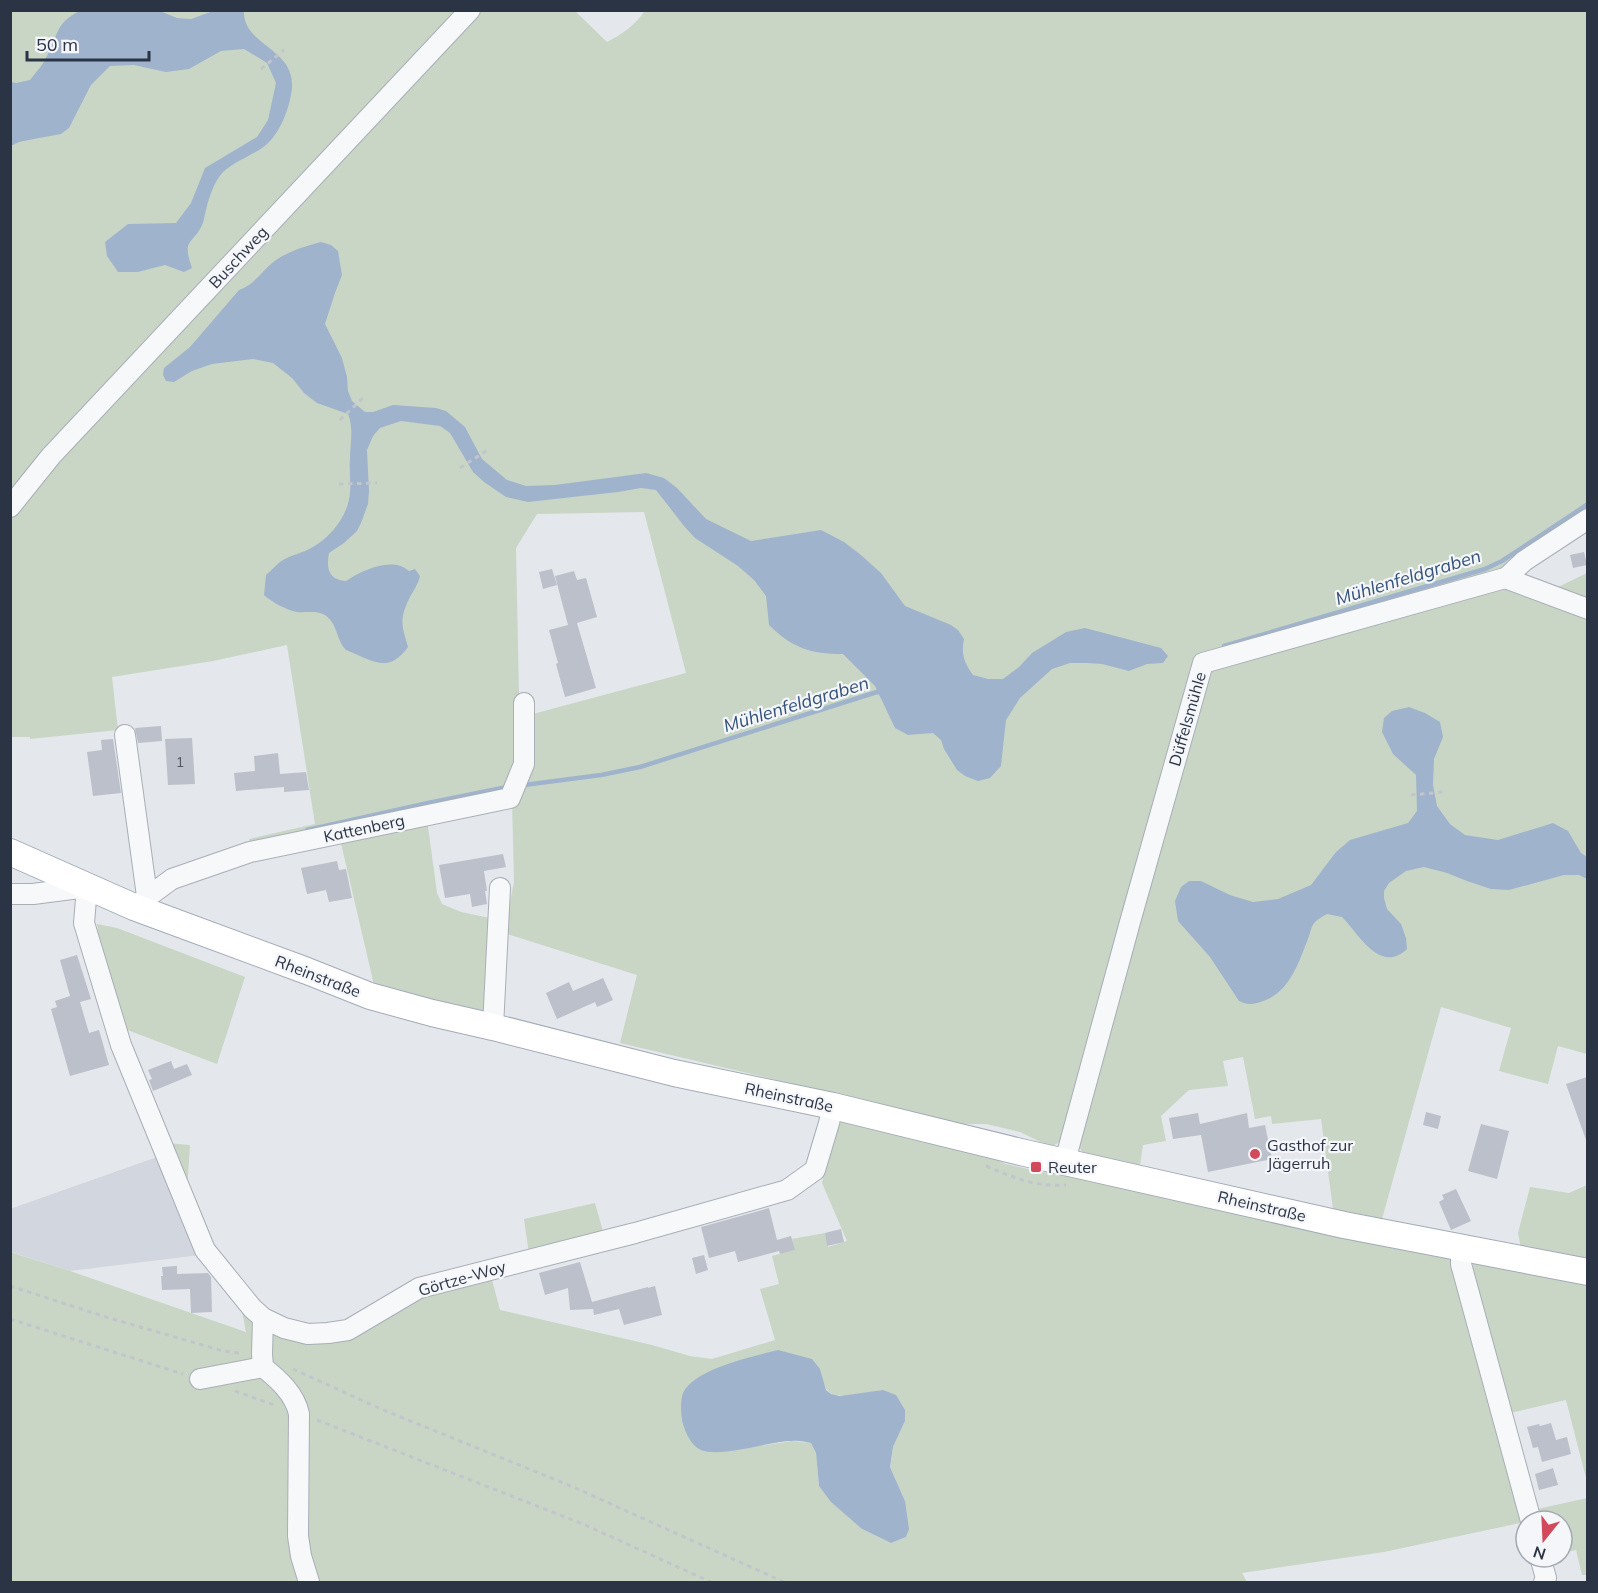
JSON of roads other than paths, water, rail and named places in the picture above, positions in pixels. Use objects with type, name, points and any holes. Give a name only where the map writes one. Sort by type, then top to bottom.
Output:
[{"type":"main road","name":"Rheinstraße","points":[[10,852],[87,887],[140,902],[370,996],[432,1013],[674,1073],[833,1106],[990,1145],[1344,1225],[1587,1272]]},
{"type":"street","name":"Buschweg","points":[[10,507],[51,456],[470,10]]},
{"type":"street","points":[[1587,519],[1524,561],[1506,578],[1587,609]]},
{"type":"street","name":"Düffelsmühle","points":[[1065,1161],[1203,663],[1506,578]]},
{"type":"street","name":"Kattenberg","points":[[140,902],[172,879],[250,852],[510,798],[524,764],[524,703]]},
{"type":"street","points":[[125,735],[140,902]]},
{"type":"street","points":[[10,894],[33,894],[87,887]]},
{"type":"street","name":"Görtze-Woy","points":[[87,887],[84,923],[121,1045],[205,1250],[252,1308],[263,1318],[284,1328],[308,1334],[348,1330],[419,1288],[635,1233],[787,1190],[814,1170],[833,1106]]},
{"type":"street","points":[[493,1027],[500,888]]},
{"type":"street","points":[[1461,1248],[1461,1264],[1528,1509]]},
{"type":"street","points":[[263,1318],[262,1361],[296,1402],[299,1414],[298,1536],[309,1582]]},
{"type":"street","points":[[200,1379],[262,1361]]},
{"type":"water","points":[[244,10],[251,32],[278,55],[291,74],[291,96],[283,121],[268,143],[227,168],[217,180],[203,223],[188,246],[192,268],[184,272],[165,265],[138,272],[118,272],[107,256],[105,242],[128,224],[176,223],[191,203],[205,168],[257,137],[268,120],[276,83],[267,63],[244,49],[221,51],[189,69],[166,72],[134,65],[110,66],[91,85],[69,128],[61,134],[19,142],[11,146],[11,82],[30,80],[45,59],[62,25],[80,11],[160,11],[177,18],[191,19],[213,11]]},
{"type":"water","points":[[321,242],[331,245],[338,251],[342,275],[325,324],[342,358],[352,401],[365,412],[373,412],[393,405],[436,408],[446,411],[465,427],[482,459],[507,480],[526,486],[555,485],[646,473],[664,478],[677,488],[706,519],[751,541],[821,530],[844,542],[881,573],[905,606],[958,630],[964,639],[964,658],[973,675],[988,679],[1003,679],[1032,653],[1066,632],[1085,628],[1161,648],[1168,656],[1163,663],[1147,664],[1129,671],[1102,664],[1087,663],[1070,663],[1052,669],[1020,698],[1006,720],[1001,766],[990,778],[978,781],[957,770],[941,740],[933,733],[908,735],[895,728],[875,686],[843,654],[812,651],[794,644],[777,633],[769,625],[766,596],[754,580],[738,566],[695,538],[656,490],[641,488],[528,502],[506,497],[473,472],[450,433],[440,426],[401,421],[380,428],[373,436],[367,450],[368,504],[357,531],[329,553],[328,564],[332,576],[346,581],[378,566],[395,565],[409,571],[415,569],[420,576],[403,618],[408,647],[401,656],[386,663],[372,661],[346,650],[332,623],[325,615],[293,611],[264,595],[266,575],[284,560],[309,549],[327,537],[343,516],[349,500],[350,488],[351,431],[348,414],[317,403],[273,363],[253,359],[212,364],[192,371],[174,382],[166,381],[163,375],[164,368],[190,347],[239,290],[254,281],[281,257]]},
{"type":"water","points":[[1409,707],[1440,722],[1443,737],[1434,759],[1433,785],[1437,806],[1450,824],[1465,835],[1498,840],[1553,823],[1568,831],[1581,853],[1587,857],[1587,879],[1579,875],[1564,875],[1509,890],[1491,889],[1424,867],[1406,871],[1389,883],[1384,891],[1384,898],[1387,909],[1401,924],[1407,949],[1397,956],[1379,955],[1362,941],[1342,917],[1327,914],[1314,924],[1293,974],[1281,989],[1259,1003],[1242,1003],[1210,957],[1178,921],[1175,901],[1181,887],[1189,881],[1201,881],[1230,895],[1253,902],[1278,899],[1311,885],[1336,852],[1350,840],[1408,823],[1417,811],[1416,775],[1393,754],[1382,732],[1384,718],[1392,711]]},
{"type":"water","points":[[778,1350],[812,1359],[820,1369],[826,1390],[831,1394],[840,1396],[883,1390],[896,1395],[905,1410],[905,1421],[893,1447],[890,1467],[905,1501],[909,1529],[906,1537],[891,1543],[862,1529],[831,1502],[819,1486],[816,1453],[811,1443],[782,1442],[733,1451],[710,1452],[697,1448],[691,1441],[683,1424],[681,1410],[681,1399],[689,1385],[712,1370]]},
{"type":"waterway","name":"Mühlenfeldgraben","points":[[1224,646],[1485,569],[1502,561],[1588,504]]},
{"type":"waterway","name":"Mühlenfeldgraben","points":[[524,785],[601,775],[640,767],[877,692],[883,693]]},
{"type":"waterway","name":"Mühlenfeldgraben","points":[[307,830],[507,787]]},
{"type":"place","name":"Gasthof zur Jägerruh","points":[[1255,1154]]},
{"type":"place","name":"Reuter","points":[[1036,1167]]}]
